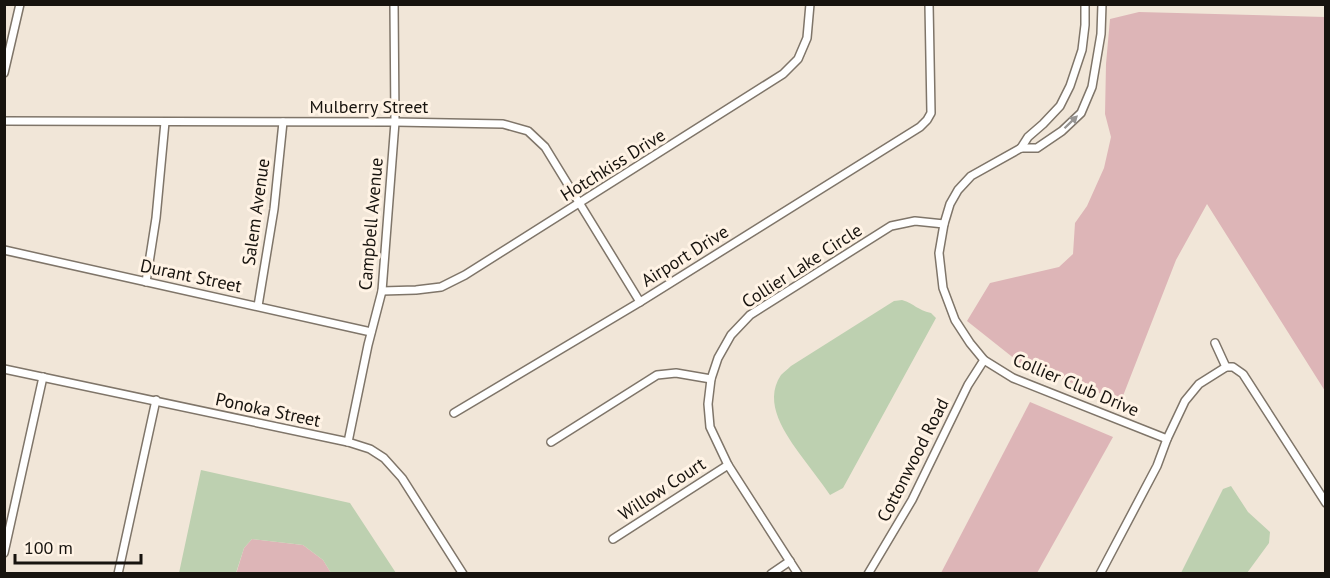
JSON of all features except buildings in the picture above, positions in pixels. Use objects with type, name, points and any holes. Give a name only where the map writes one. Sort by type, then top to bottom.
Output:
[{"type":"street","points":[[4,73],[20,4]]},
{"type":"street","name":"Campbell Avenue","points":[[348,442],[382,291],[395,122],[394,4]]},
{"type":"street","name":"Hotchkiss Drive","points":[[382,291],[441,287],[465,275],[783,75],[798,59],[807,38],[810,4]]},
{"type":"street","name":"Airport Drive","points":[[454,413],[640,302],[920,127],[931,113],[929,4]]},
{"type":"street","name":"Collier Club Drive","points":[[1021,148],[1028,137],[1060,106],[1070,86],[1082,50],[1086,25],[1085,4]]},
{"type":"street","name":"Collier Club Drive","points":[[1102,4],[1092,87],[1081,113],[1062,131],[1037,147],[1021,148],[971,177],[958,190],[950,204],[939,253],[943,288],[955,320],[984,360],[1013,378],[1167,439]]},
{"type":"street","points":[[1082,50],[1098,52]]},
{"type":"street","name":"Mulberry Street","points":[[4,121],[502,124],[528,131],[545,147],[640,302]]},
{"type":"street","points":[[146,282],[156,218],[165,122]]},
{"type":"street","name":"Salem Avenue","points":[[258,306],[274,209],[282,122]]},
{"type":"street","name":"Collier Lake Circle","points":[[798,573],[728,465],[710,427],[708,404],[711,379],[718,358],[731,335],[750,315],[891,226],[915,221],[944,224]]},
{"type":"street","name":"Durant Street","points":[[4,250],[371,332]]},
{"type":"street","points":[[1215,343],[1226,367]]},
{"type":"street","name":"Cottonwood Road","points":[[868,573],[912,500],[968,386],[984,360]]},
{"type":"street","points":[[1100,573],[1157,466],[1185,401],[1200,384],[1226,367],[1233,367],[1243,374],[1326,503]]},
{"type":"street","name":"Ponoka Street","points":[[4,369],[156,400],[348,442],[370,449],[384,458],[402,478],[463,573]]},
{"type":"street","points":[[551,442],[657,375],[676,373],[711,379]]},
{"type":"street","points":[[4,553],[43,377]]},
{"type":"street","points":[[118,573],[156,400]]},
{"type":"street","name":"Willow Court","points":[[613,539],[728,465]]},
{"type":"street","points":[[771,573],[790,561]]},
{"type":"shaded area","points":[[1139,12],[1325,17],[1325,391],[1207,204],[1176,260],[1121,401],[1021,364],[967,321],[990,283],[1059,267],[1073,254],[1075,223],[1087,206],[1104,168],[1111,137],[1105,114],[1110,19]]},
{"type":"shaded area","points":[[902,300],[931,313],[936,318],[843,488],[830,495],[783,429],[775,407],[776,386],[781,375],[791,366],[894,301]]},
{"type":"shaded area","points":[[1030,402],[1113,437],[1037,573],[941,573]]},
{"type":"shaded area","points":[[201,470],[350,503],[396,573],[331,573],[323,560],[303,545],[252,539],[244,548],[236,573],[179,573]]},
{"type":"shaded area","points":[[1231,486],[1248,512],[1270,532],[1269,543],[1247,573],[1181,573],[1223,489]]},
{"type":"shaded area","points":[[252,539],[303,545],[323,560],[331,573],[236,574],[244,548]]}]
